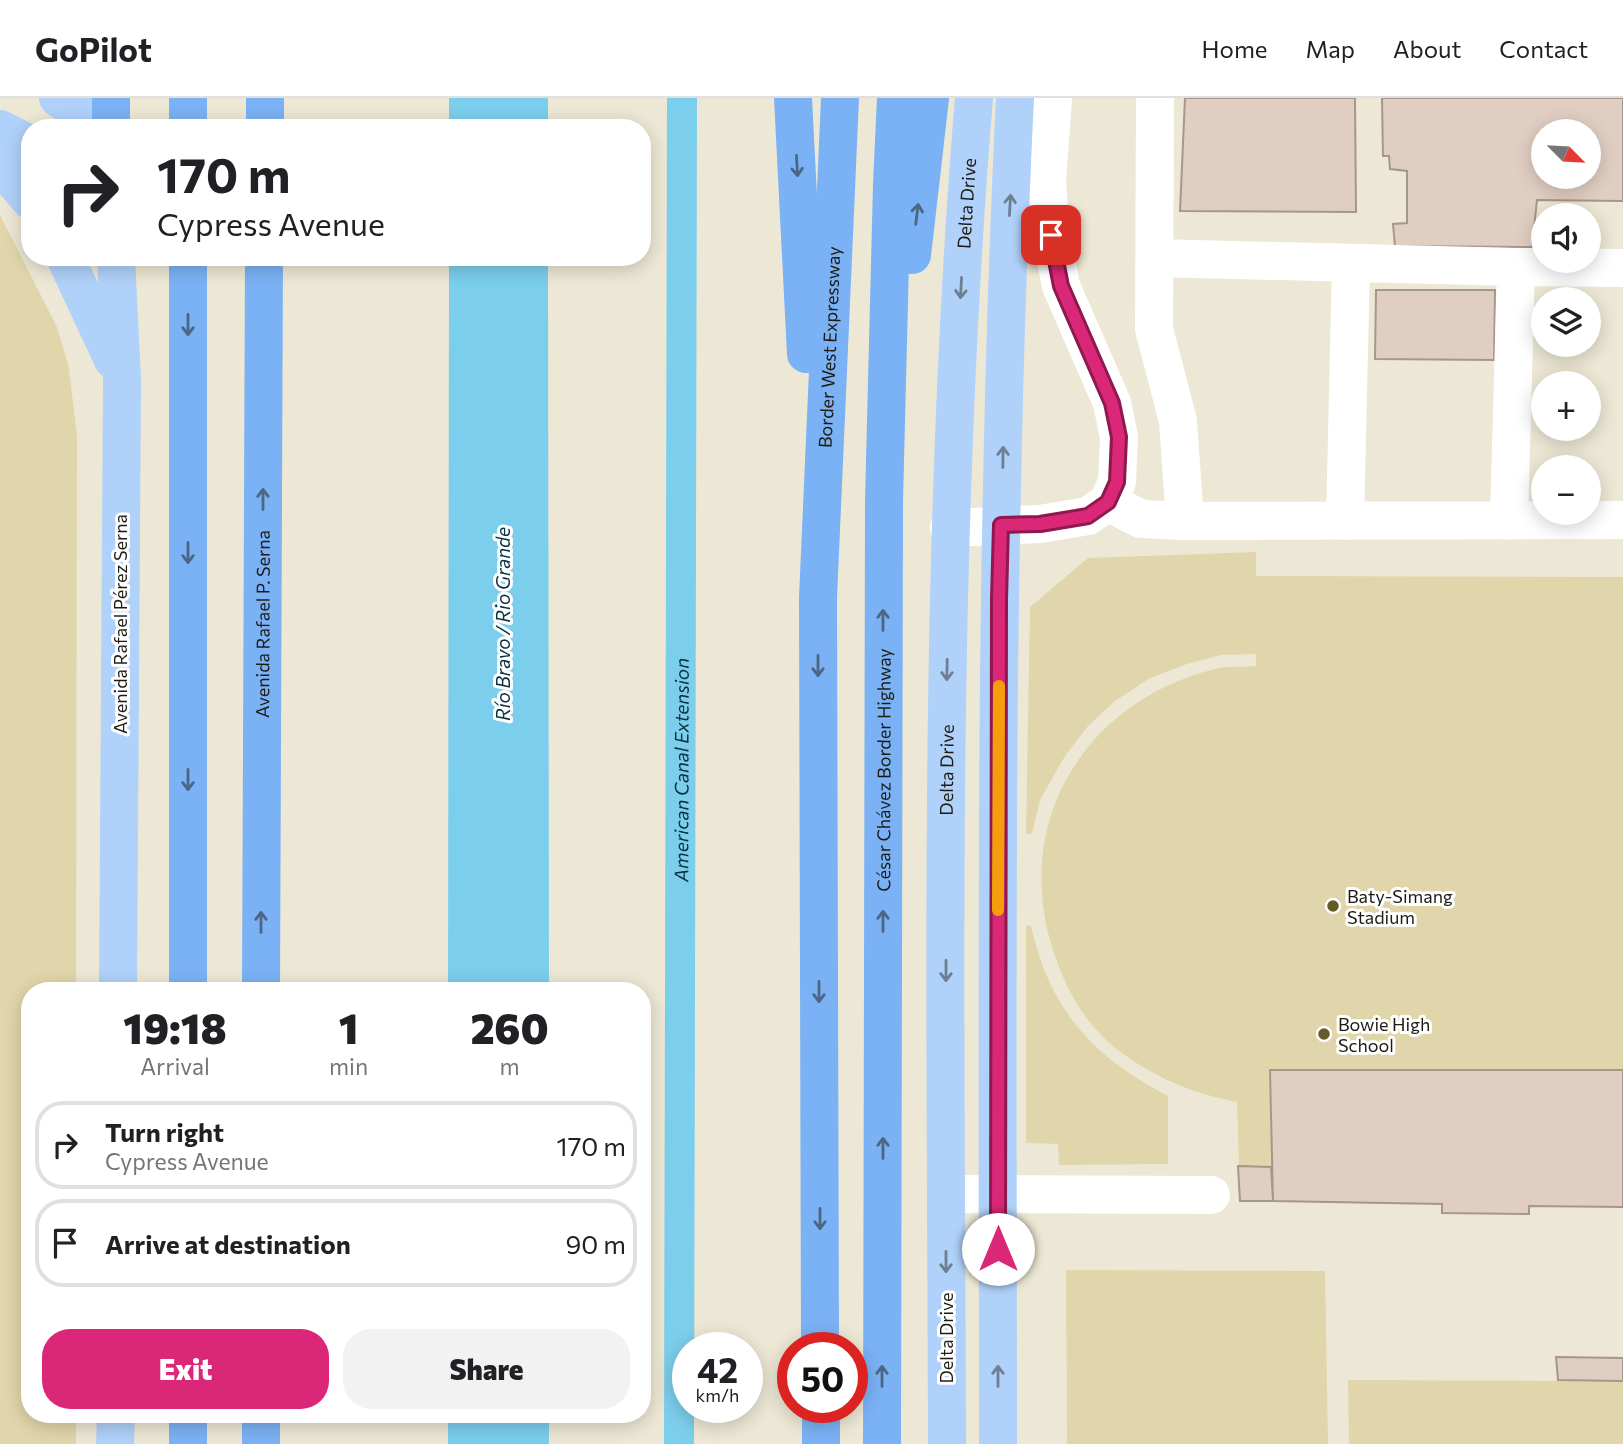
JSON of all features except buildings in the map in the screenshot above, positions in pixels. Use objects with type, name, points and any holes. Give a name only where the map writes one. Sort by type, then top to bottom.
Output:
[{"type":"highway","points":[[111,98],[111,119]]},
{"type":"highway","points":[[188,98],[188,119]]},
{"type":"highway","points":[[265,98],[265,119]]},
{"type":"highway","points":[[793,98],[818,598],[821,1332]]},
{"type":"highway","name":"Border West Expressway","points":[[818,598],[839,98]]},
{"type":"highway","name":"César Chávez Border Highway","points":[[882,1444],[884,501],[892,184],[897,98]]},
{"type":"highway","points":[[884,501],[930,98]]},
{"type":"highway","points":[[188,266],[188,982]]},
{"type":"highway","name":"Avenida Rafael P. Serna","points":[[261,982],[264,266]]},
{"type":"highway","points":[[188,1423],[188,1444]]},
{"type":"highway","points":[[261,1423],[261,1444]]},
{"type":"highway","points":[[821,1423],[821,1444]]},
{"type":"main road","points":[[58,98],[86,119]]},
{"type":"main road","name":"Delta Drive","points":[[947,1444],[946,694],[949,528],[965,209],[974,98]]},
{"type":"main road","points":[[998,1444],[999,599],[1007,246],[1015,98]]},
{"type":"main road","points":[[0,129],[21,140]]},
{"type":"main road","points":[[0,165],[21,190]]},
{"type":"main road","points":[[69,266],[122,380]]},
{"type":"main road","name":"Avenida Rafael Pérez Serna","points":[[116,266],[122,380],[118,982]]},
{"type":"main road","points":[[115,1444],[116,1423]]},
{"type":"street","points":[[949,528],[1040,524],[1088,516],[1108,502],[1117,482],[1119,437],[1112,403],[1061,286],[1051,235],[1047,181],[1053,98]]},
{"type":"street","points":[[1155,98],[1154,329],[1178,421],[1185,521]]},
{"type":"street","points":[[1155,258],[1623,268]]},
{"type":"street","points":[[1345,521],[1351,263]]},
{"type":"street","points":[[1508,521],[1516,267]]},
{"type":"street","points":[[1108,502],[1141,519],[1185,521],[1623,520]]},
{"type":"street","points":[[946,1194],[1211,1195]]},
{"type":"shaded area","points":[[0,215],[21,256],[21,266],[26,266],[57,327],[69,368],[77,436],[76,982],[21,982],[21,1423],[76,1423],[76,1444],[0,1444]]},
{"type":"shaded area","name":"Baty-Simang Stadium","points":[[1256,552],[1256,576],[1623,577],[1623,1207],[1530,1206],[1529,1214],[1442,1213],[1441,1204],[1240,1201],[1237,1102],[1180,1086],[1142,1066],[1108,1042],[1089,1021],[1074,998],[1052,947],[1042,899],[1043,853],[1053,810],[1072,770],[1098,735],[1132,706],[1173,683],[1219,668],[1256,666],[1256,654],[1221,655],[1187,664],[1150,678],[1115,701],[1088,726],[1065,756],[1040,800],[1032,833],[1026,834],[1030,607],[1088,558]]},
{"type":"shaded area","points":[[1026,925],[1031,926],[1050,982],[1078,1028],[1117,1064],[1168,1096],[1168,1164],[1059,1165],[1058,1144],[1026,1143]]},
{"type":"shaded area","points":[[1066,1270],[1325,1271],[1328,1444],[1067,1444]]},
{"type":"shaded area","points":[[1348,1380],[1623,1381],[1623,1444],[1349,1444]]},
{"type":"water","points":[[449,98],[548,98],[548,119],[449,119]]},
{"type":"water","name":"Río Bravo / Rio Grande","points":[[449,266],[548,266],[549,982],[448,982]]},
{"type":"water","points":[[448,1423],[549,1423],[549,1444],[448,1444]]},
{"type":"waterway","name":"American Canal Extension","points":[[679,1444],[682,98]]},
{"type":"slow traffic","points":[[998,910],[999,686]]},
{"type":"place","name":"Baty-Simang Stadium","points":[[1333,906]]},
{"type":"place","name":"Bowie High School","points":[[1324,1034]]},
{"type":"route","points":[[998,1249],[1001,525],[1040,524],[1088,516],[1108,502],[1117,482],[1119,437],[1112,403],[1061,286],[1051,235]]}]
